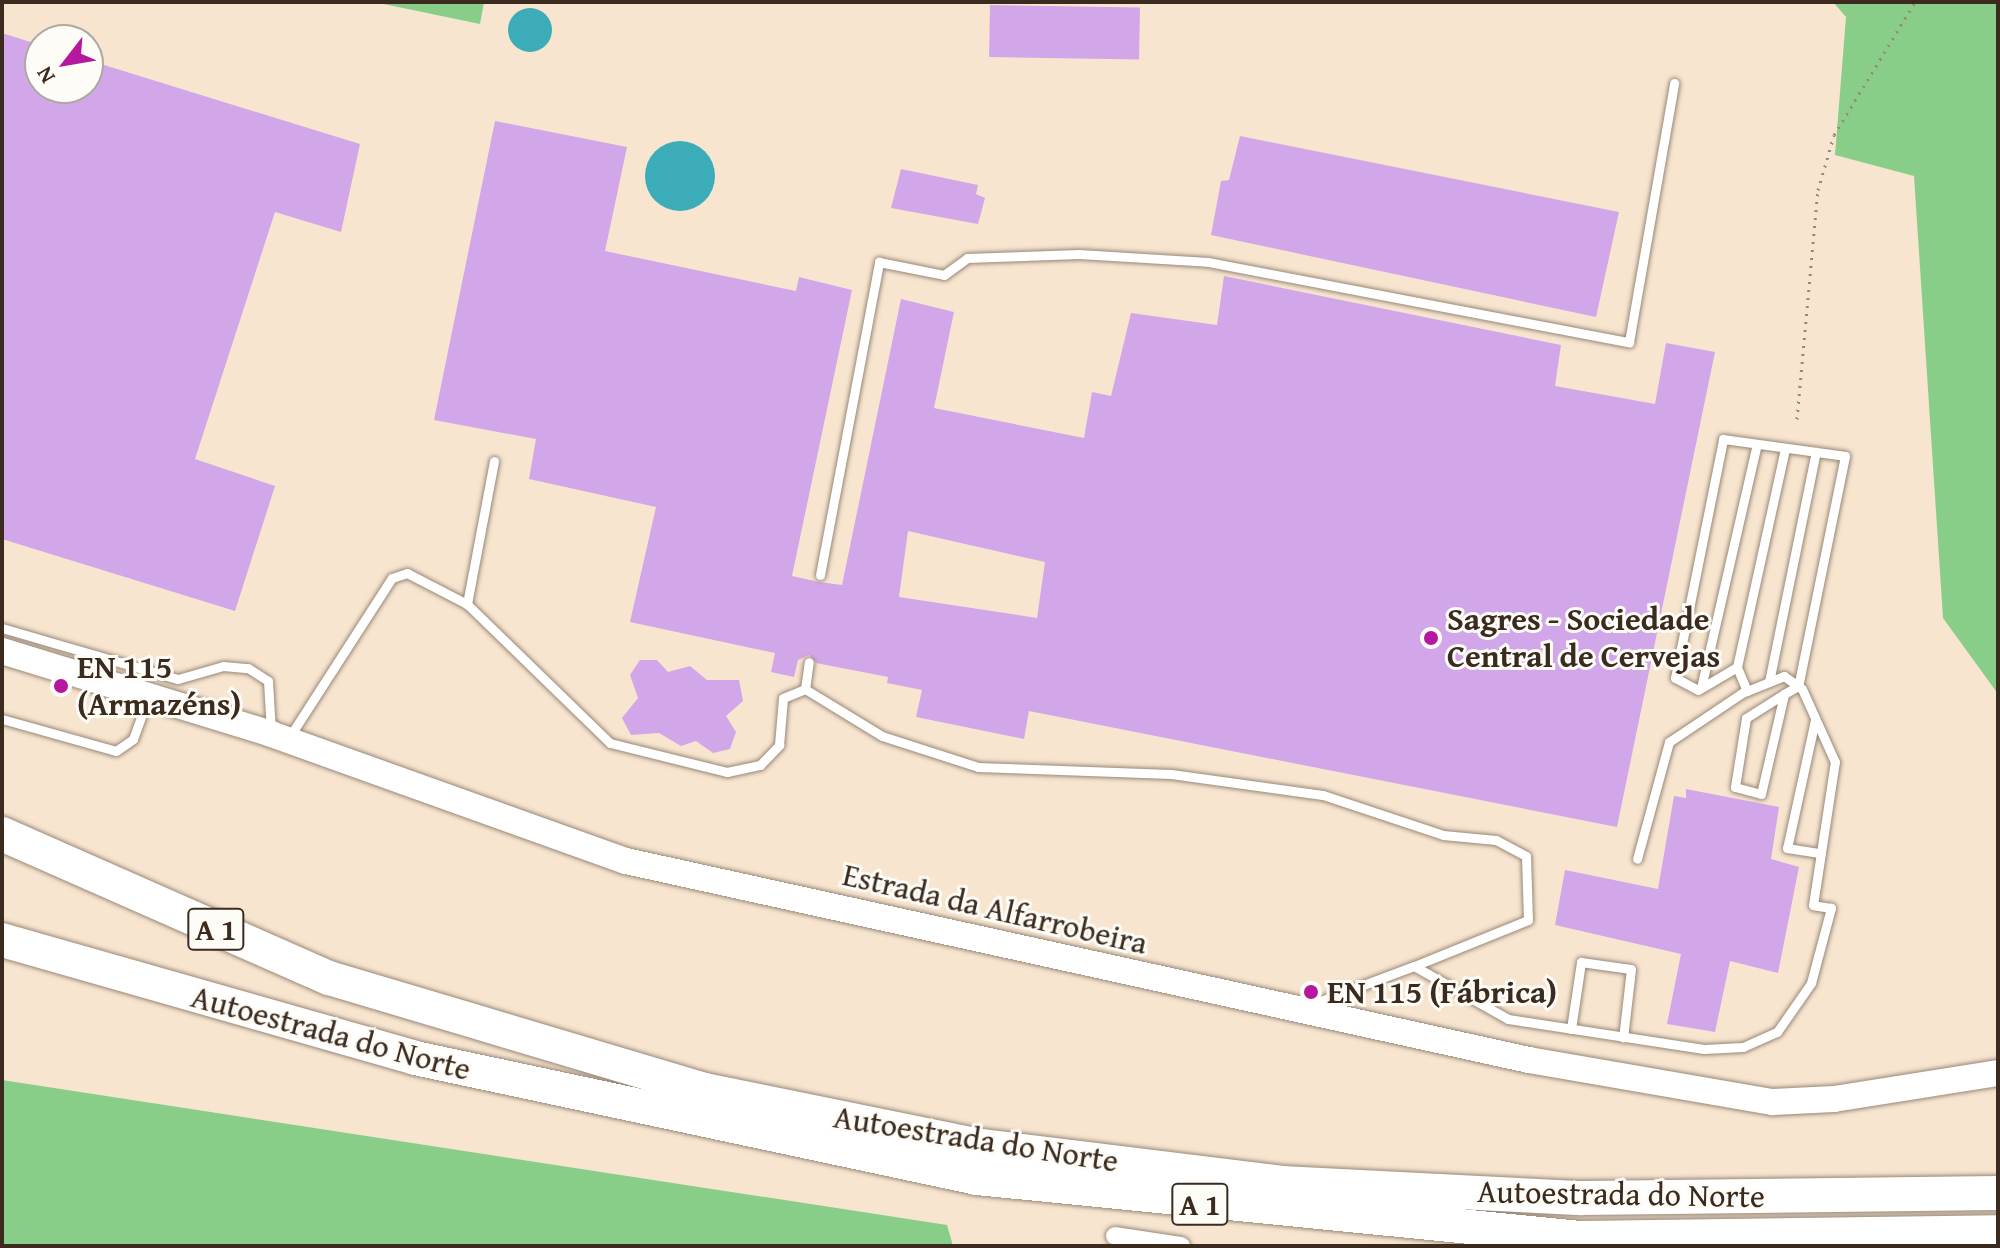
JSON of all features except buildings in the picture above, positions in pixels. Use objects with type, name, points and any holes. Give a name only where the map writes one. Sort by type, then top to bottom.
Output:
[{"type":"highway","name":"Autoestrada do Norte","points":[[2,834],[359,987],[705,1090],[981,1146],[1282,1183],[1582,1198],[1998,1193]]},
{"type":"highway","name":"Autoestrada do Norte","points":[[2,940],[415,1058],[977,1178],[1580,1238],[1998,1232]]},
{"type":"main road","name":"Estrada da Alfarrobeira","points":[[2,651],[279,737],[626,861],[1296,1011],[1740,1099],[1834,1099],[1998,1073]]},
{"type":"street","points":[[1115,1236],[1181,1246]]},
{"type":"lane","points":[[820,575],[879,262],[944,275],[967,258],[1079,254],[1208,262],[1629,342],[1674,83]]},
{"type":"lane","points":[[1701,688],[1675,678],[1723,439],[1845,456],[1798,686],[1784,694],[1746,718],[1735,787],[1761,794],[1784,694]]},
{"type":"lane","points":[[1701,688],[1757,444]]},
{"type":"lane","points":[[1747,691],[1737,667],[1785,448]]},
{"type":"lane","points":[[1769,682],[1816,452]]},
{"type":"lane","points":[[467,604],[494,461]]},
{"type":"lane","points":[[279,737],[392,578],[407,573],[467,604],[610,743],[727,772],[760,765],[779,745],[783,698],[805,689]]},
{"type":"lane","points":[[2,628],[178,679],[223,666],[248,668],[268,681],[279,737]]},
{"type":"lane","points":[[805,689],[809,662]]},
{"type":"lane","points":[[1701,688],[1737,667]]},
{"type":"lane","points":[[1414,966],[1508,1019],[1704,1049],[1743,1047],[1777,1032],[1811,983],[1827,933],[1831,908],[1813,905],[1835,762],[1798,686],[1784,676],[1747,691],[1669,742],[1637,859]]},
{"type":"lane","points":[[805,689],[882,736],[978,767],[1171,774],[1323,795],[1443,835],[1496,840],[1526,856],[1528,920],[1296,1011]]},
{"type":"lane","points":[[2,719],[116,751],[133,739],[149,696]]},
{"type":"lane","points":[[1815,719],[1787,848],[1820,853]]},
{"type":"lane","points":[[1571,1029],[1581,962],[1631,969],[1623,1038]]},
{"type":"path","points":[[1797,419],[1818,190],[1834,135],[1915,2]]},
{"type":"green space","points":[[374,2],[484,2],[480,24]]},
{"type":"green space","points":[[1833,2],[1998,2],[1998,694],[1943,618],[1914,176],[1835,155],[1846,17]]},
{"type":"green space","points":[[2,1080],[947,1225],[953,1246],[2,1246]]},
{"type":"water","points":[[530,8],[546,14],[552,30],[546,46],[530,52],[514,46],[508,30],[514,14]]},
{"type":"water","points":[[673,141],[687,141],[709,156],[715,176],[713,189],[705,201],[687,211],[673,211],[651,196],[645,183],[645,169],[660,147]]},
{"type":"place","name":"Sagres - Sociedade Central de Cervejas","points":[[1431,638]]},
{"type":"place","name":"EN 115 (Armazéns)","points":[[61,686]]},
{"type":"place","name":"EN 115 (Fábrica)","points":[[1311,992]]}]
